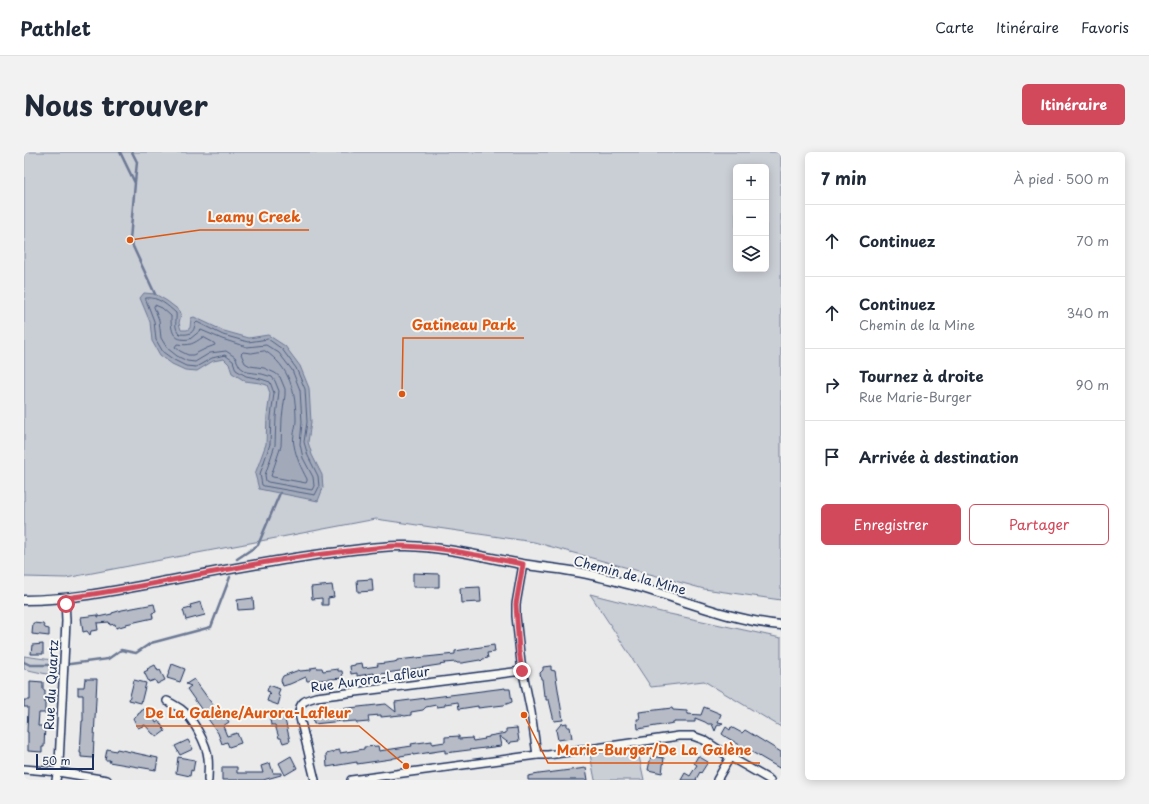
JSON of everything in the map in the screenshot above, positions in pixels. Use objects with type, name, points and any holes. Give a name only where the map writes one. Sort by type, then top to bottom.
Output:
[{"type":"street","name":"Chemin de la Mine","points":[[24,600],[45,600],[94,595],[268,562],[392,546],[407,546],[449,549],[523,564],[572,571],[673,597],[713,612],[763,623],[781,625]]},
{"type":"street","points":[[523,564],[516,604],[519,651],[538,755]]},
{"type":"street","name":"Rue du Quartz","points":[[56,780],[59,763],[66,598]]},
{"type":"street","name":"Rue Aurora-Lafleur","points":[[314,780],[299,714],[301,704],[305,701],[316,697],[522,671]]},
{"type":"street","points":[[167,701],[184,712],[200,734],[207,750],[208,780]]},
{"type":"street","points":[[352,780],[388,778],[538,755],[548,755],[679,736],[693,736],[704,740],[770,780]]},
{"type":"street","points":[[717,780],[730,757]]},
{"type":"street","points":[[24,769],[58,772],[107,780]]},
{"type":"shaded area","points":[[24,152],[781,152],[781,600],[704,589],[534,542],[376,519],[66,578],[24,577]]},
{"type":"shaded area","points":[[590,594],[665,613],[781,638],[781,727],[704,681],[651,687]]},
{"type":"shaded area","points":[[24,656],[52,660],[51,675],[24,669]]},
{"type":"shaded area","points":[[636,742],[644,780],[595,780],[589,749]]},
{"type":"water","points":[[144,293],[155,294],[180,311],[181,314],[179,323],[181,330],[187,330],[190,328],[191,318],[194,317],[224,331],[249,338],[268,335],[285,346],[300,366],[309,388],[311,422],[308,442],[312,455],[322,475],[323,488],[318,501],[259,489],[255,474],[266,444],[270,393],[267,385],[245,381],[232,373],[229,364],[224,359],[213,361],[197,371],[185,370],[172,364],[160,355],[152,341],[150,322],[140,298]]},
{"type":"building","points":[[413,573],[439,574],[439,587],[413,587]]},
{"type":"building","points":[[372,579],[373,591],[358,592],[357,580]]},
{"type":"building","points":[[332,585],[334,597],[328,598],[328,605],[322,605],[322,598],[312,599],[311,587]]},
{"type":"building","points":[[480,587],[481,602],[461,603],[460,588]]},
{"type":"building","points":[[253,598],[254,609],[238,610],[237,600]]},
{"type":"building","points":[[201,602],[205,615],[186,620],[183,610],[191,608],[190,605]]},
{"type":"building","points":[[154,604],[156,612],[152,613],[153,618],[126,624],[116,628],[115,624],[110,625],[109,622],[97,623],[98,630],[91,631],[90,635],[87,631],[83,632],[81,617],[98,615],[98,617],[122,610]]},
{"type":"building","points":[[33,623],[43,624],[45,628],[49,629],[49,636],[32,634]]},
{"type":"building","points":[[43,644],[43,654],[31,654],[32,645]]},
{"type":"building","points":[[494,645],[495,652],[487,653],[488,658],[481,661],[444,663],[445,664],[374,675],[374,673],[357,676],[357,673],[351,674],[350,666],[355,664],[362,663],[363,668],[378,666],[377,664],[394,662],[397,660],[455,654],[455,651]]},
{"type":"building","points":[[172,664],[185,669],[180,682],[167,678]]},
{"type":"building","points":[[155,665],[158,671],[160,670],[165,680],[157,684],[155,680],[149,682],[144,672]]},
{"type":"building","points":[[551,666],[551,670],[555,671],[563,720],[554,721],[549,700],[546,700],[546,695],[544,696],[540,673],[543,670],[543,667]]},
{"type":"building","points":[[311,668],[322,668],[323,671],[338,669],[338,671],[342,671],[343,678],[307,681],[306,677],[283,686],[281,680],[283,676],[299,670],[311,670]]},
{"type":"building","points":[[85,679],[97,679],[93,758],[81,757],[80,753],[83,721],[83,695],[78,695],[78,687],[84,687]]},
{"type":"building","points":[[194,679],[218,712],[221,710],[229,722],[223,726],[227,736],[237,733],[241,743],[229,747],[227,742],[222,744],[218,733],[187,689],[191,686],[186,684]]},
{"type":"building","points":[[134,680],[146,683],[141,703],[129,700]]},
{"type":"building","points":[[30,681],[43,682],[43,690],[45,690],[45,713],[39,713],[38,726],[45,726],[44,747],[42,747],[42,752],[28,751],[28,707],[24,707],[24,700],[30,700]]},
{"type":"building","points":[[269,685],[280,689],[278,694],[280,698],[278,705],[267,701],[270,692],[267,691]]},
{"type":"building","points":[[505,688],[510,689],[512,702],[504,705],[478,708],[478,706],[459,709],[458,702],[445,704],[445,706],[437,707],[436,705],[426,707],[423,710],[411,712],[411,715],[405,716],[368,716],[369,722],[357,723],[356,721],[342,721],[314,724],[313,714],[326,710],[326,714],[341,712],[340,709],[386,704],[396,712],[395,702]]},
{"type":"building","points":[[148,707],[156,723],[159,721],[165,731],[157,737],[145,725],[138,728],[133,718]]},
{"type":"building","points":[[704,707],[721,714],[718,722],[723,723],[717,726],[715,731],[712,724],[708,724],[695,718],[695,722],[674,722],[638,729],[637,719],[640,719],[639,712],[672,708],[673,710],[687,711],[687,714],[701,715]]},
{"type":"building","points":[[283,711],[290,741],[283,743],[281,738],[279,738],[275,725],[271,725],[269,713]]},
{"type":"building","points":[[567,723],[567,727],[570,727],[572,738],[558,740],[556,730],[561,724]]},
{"type":"building","points":[[726,727],[730,730],[731,727],[742,733],[745,730],[781,752],[781,769],[722,734]]},
{"type":"building","points":[[517,728],[519,741],[511,742],[510,744],[499,736],[501,746],[445,753],[445,750],[357,764],[357,762],[327,767],[326,754],[334,751],[340,750],[340,753],[364,749],[364,747],[378,746],[379,751],[412,746],[411,744],[417,743],[432,741],[432,744],[445,742],[445,737],[459,736],[459,739],[472,738],[473,741],[506,733],[506,729]]},
{"type":"building","points":[[188,740],[193,749],[180,755],[175,746]]},
{"type":"building","points":[[107,749],[116,751],[117,749],[158,758],[156,770],[109,762],[110,760],[105,760]]},
{"type":"building","points":[[291,756],[297,768],[285,775],[279,763]]},
{"type":"building","points":[[651,756],[664,758],[662,773],[648,770]]},
{"type":"building","points":[[698,756],[708,762],[701,773],[700,772],[696,779],[697,780],[681,780],[685,773],[690,776],[697,765],[694,763]]},
{"type":"building","points":[[178,757],[195,760],[193,771],[191,770],[190,776],[176,773]]},
{"type":"building","points":[[270,763],[273,773],[281,773],[281,775],[263,780],[222,780],[222,767],[237,767],[237,773],[263,773],[261,766]]},
{"type":"building","points":[[586,768],[588,780],[528,780],[528,776]]},
{"type":"waterway","points":[[120,152],[135,183],[130,240],[155,294]]},
{"type":"waterway","points":[[132,152],[137,162],[135,182]]},
{"type":"waterway","points":[[237,559],[258,545],[280,493]]},
{"type":"waterway","points":[[70,664],[108,659],[121,650],[136,653],[151,643],[211,627],[230,577]]},
{"type":"waterway","points":[[24,662],[30,665],[54,665]]},
{"type":"place","name":"Leamy Creek","points":[[130,240]]},
{"type":"place","name":"Gatineau Park","points":[[402,394]]},
{"type":"place","name":"Marie-Burger/De La Galène","points":[[524,715]]},
{"type":"place","name":"De La Galène/Aurora-Lafleur","points":[[406,766]]},
{"type":"route","points":[[66,604],[66,598],[94,595],[268,562],[392,546],[449,549],[523,564],[516,604],[519,651],[522,671]]}]
